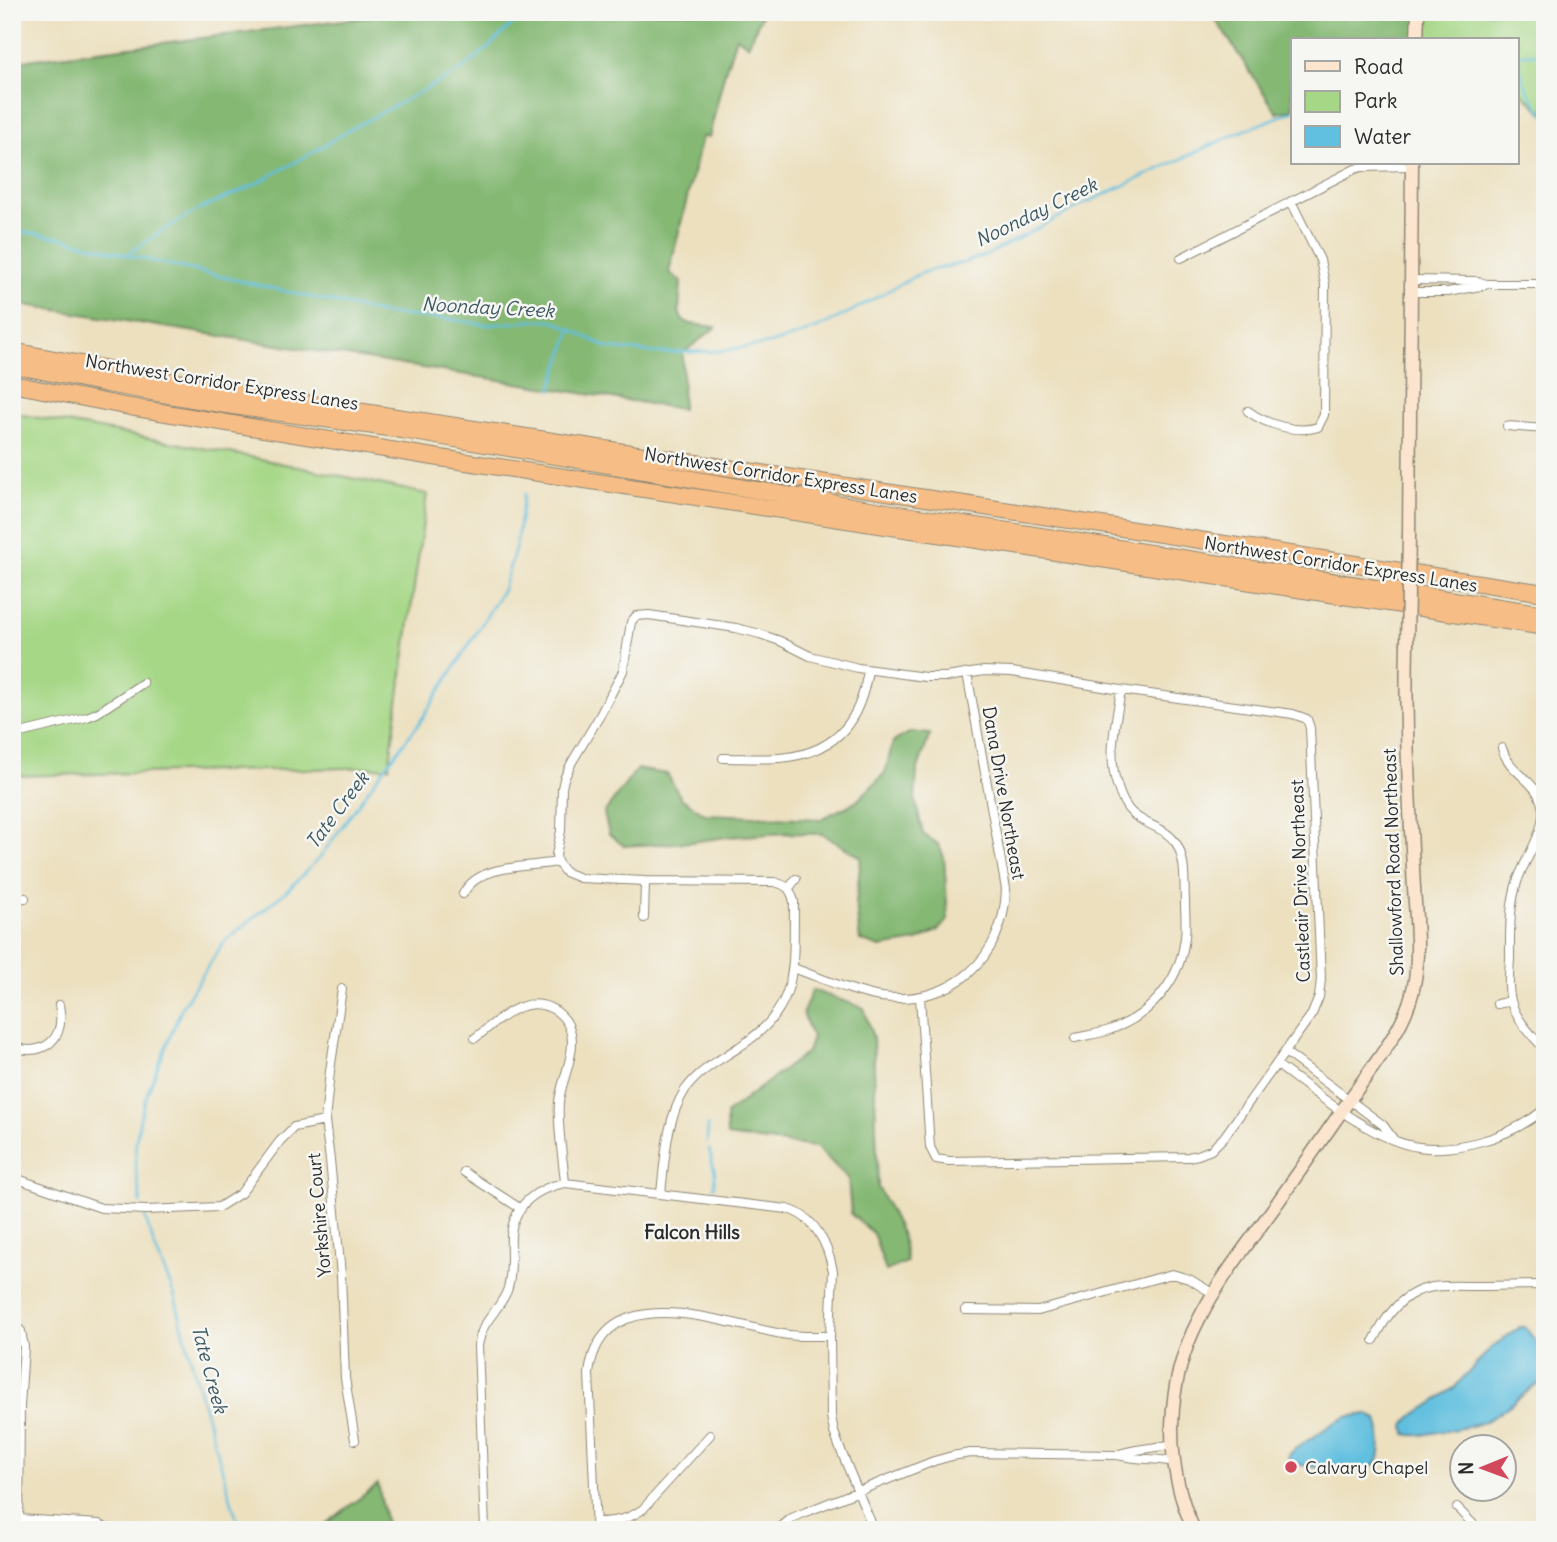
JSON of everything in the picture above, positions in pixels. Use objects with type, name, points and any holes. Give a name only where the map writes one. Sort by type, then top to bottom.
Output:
[{"type":"highway","points":[[12,351],[227,391],[1545,593]]},
{"type":"highway","name":"Northwest Corridor Express Lanes","points":[[12,365],[226,405],[402,430],[918,517],[1545,614]]},
{"type":"highway","points":[[12,384],[141,409],[427,456],[1545,627]]},
{"type":"highway","points":[[1145,533],[1371,578],[1545,605]]},
{"type":"street","points":[[1417,38],[1418,12]]},
{"type":"street","points":[[1181,258],[1355,169],[1412,164]]},
{"type":"street","name":"Shallowford Road Northeast","points":[[1194,1530],[1183,1502],[1172,1444],[1173,1405],[1181,1369],[1194,1331],[1214,1294],[1396,1033],[1415,982],[1416,947],[1406,705],[1412,164]]},
{"type":"street","points":[[1248,411],[1267,423],[1322,430],[1325,284],[1320,260],[1291,201]]},
{"type":"street","points":[[1411,286],[1448,292],[1488,284],[1545,284]]},
{"type":"street","points":[[1507,426],[1545,429]]},
{"type":"street","points":[[629,609],[636,616],[631,622],[623,671],[564,779],[557,862],[565,872],[574,877],[645,881],[774,882],[789,888],[794,902],[793,968],[788,993],[774,1018],[753,1038],[708,1067],[685,1091],[669,1131],[661,1193]]},
{"type":"street","name":"Castleair Drive Northeast","points":[[636,616],[649,615],[736,628],[780,641],[810,656],[868,670],[925,677],[947,677],[984,671],[1012,672],[1310,716],[1321,989],[1312,1014],[1217,1145],[1198,1155],[932,1161],[920,997]]},
{"type":"street","points":[[723,758],[801,755],[837,738],[850,721],[862,695],[868,670]]},
{"type":"street","name":"Dana Drive Northeast","points":[[793,968],[877,996],[920,997],[954,984],[976,965],[991,947],[998,933],[1006,889],[967,673]]},
{"type":"street","points":[[12,735],[87,718],[143,683]]},
{"type":"street","points":[[1075,1038],[1115,1028],[1146,1010],[1166,990],[1175,975],[1185,942],[1182,855],[1169,835],[1132,813],[1121,796],[1114,774],[1112,749],[1121,690]]},
{"type":"street","points":[[1502,748],[1508,762],[1534,787],[1539,796],[1543,817],[1518,880],[1512,904],[1509,986],[1511,1001],[1519,1018],[1545,1050]]},
{"type":"street","points":[[463,894],[467,887],[483,875],[504,869],[557,862]]},
{"type":"street","points":[[789,888],[796,880]]},
{"type":"street","points":[[644,918],[645,881]]},
{"type":"street","points":[[12,900],[25,898]]},
{"type":"street","name":"Yorkshire Court","points":[[342,989],[325,1121],[341,1275],[345,1378],[355,1440]]},
{"type":"street","points":[[1497,1004],[1511,1001]]},
{"type":"street","points":[[12,1047],[29,1051],[40,1050],[52,1041],[60,1027],[59,1004]]},
{"type":"street","points":[[475,1038],[522,1005],[539,1004],[549,1007],[559,1013],[569,1026],[572,1045],[559,1104],[565,1183]]},
{"type":"street","points":[[1285,1052],[1346,1105]]},
{"type":"street","points":[[1276,1064],[1383,1125],[1394,1140],[1418,1147],[1458,1147],[1492,1138],[1545,1109]]},
{"type":"street","points":[[12,1177],[102,1208],[146,1210],[219,1207],[241,1193],[280,1141],[294,1127],[325,1121]]},
{"type":"street","points":[[464,1172],[521,1209]]},
{"type":"street","points":[[485,1530],[478,1345],[485,1324],[508,1290],[512,1227],[521,1209],[540,1191],[565,1183],[787,1209],[797,1211],[809,1220],[824,1242],[834,1271],[830,1336],[831,1416],[834,1432],[874,1530]]},
{"type":"street","points":[[965,1310],[1038,1311],[1167,1274],[1182,1276],[1214,1294]]},
{"type":"street","points":[[1374,1340],[1395,1307],[1423,1289],[1545,1285]]},
{"type":"street","points":[[710,1436],[643,1509],[623,1520],[595,1526],[590,1374],[594,1353],[602,1338],[615,1326],[637,1315],[672,1313],[786,1335],[830,1336]]},
{"type":"street","points":[[12,1323],[21,1331],[24,1347],[20,1406],[19,1530]]},
{"type":"street","points":[[1116,1455],[1172,1444]]},
{"type":"street","points":[[777,1530],[792,1518],[934,1461],[961,1454],[1116,1455],[1174,1462]]},
{"type":"street","points":[[1457,1508],[1479,1530]]},
{"type":"street","points":[[19,1519],[99,1524],[109,1530]]},
{"type":"green space","points":[[407,12],[763,12],[748,45],[736,37],[709,137],[702,137],[669,272],[681,282],[679,311],[682,320],[691,324],[716,327],[683,353],[682,409],[12,303],[12,62]]},
{"type":"green space","points":[[1211,12],[1427,12],[1426,38],[1291,38],[1291,110],[1277,113]]},
{"type":"green space","points":[[1427,12],[1545,12],[1545,115],[1518,89],[1518,38],[1426,38]]},
{"type":"green space","points":[[12,413],[251,457],[427,494],[389,767],[12,776]]},
{"type":"green space","points":[[911,732],[930,734],[917,771],[915,799],[923,834],[938,844],[944,857],[948,920],[937,931],[917,941],[880,947],[860,940],[856,904],[861,857],[822,834],[785,833],[624,846],[609,834],[604,813],[637,769],[667,774],[681,798],[705,814],[821,819],[856,802],[885,773],[893,742]]},
{"type":"green space","points":[[812,990],[864,1008],[873,1038],[878,1187],[902,1235],[907,1262],[886,1271],[873,1233],[851,1214],[848,1178],[816,1147],[727,1136],[726,1114],[807,1052],[812,1037],[803,1013]]},
{"type":"green space","points":[[378,1484],[387,1530],[318,1530]]},
{"type":"water","points":[[1520,1327],[1525,1327],[1545,1354],[1545,1380],[1498,1414],[1478,1424],[1422,1435],[1406,1434],[1405,1426],[1410,1418],[1455,1387],[1492,1347]]},
{"type":"water","points":[[1367,1414],[1377,1419],[1380,1430],[1380,1449],[1376,1465],[1332,1468],[1288,1462],[1289,1455],[1295,1449],[1334,1423],[1347,1417]]},
{"type":"waterway","points":[[127,255],[198,210],[250,187],[347,131],[460,71],[512,24],[539,12]]},
{"type":"waterway","name":"Noonday Creek","points":[[1518,54],[1545,54]]},
{"type":"waterway","points":[[1518,58],[1526,87],[1545,114]]},
{"type":"waterway","name":"Noonday Creek","points":[[12,230],[62,238],[385,314],[487,325],[555,321],[608,348],[658,353],[720,351],[769,344],[817,328],[915,276],[987,255],[1086,203],[1233,135],[1291,112]]},
{"type":"waterway","name":"Tate Creek","points":[[551,390],[571,330]]},
{"type":"waterway","name":"Tate Creek","points":[[141,1203],[135,1164],[141,1114],[182,1007],[223,943],[289,889],[321,856],[420,722],[503,589],[516,546],[524,494]]},
{"type":"waterway","points":[[707,1142],[708,1126]]},
{"type":"waterway","points":[[709,1149],[715,1173],[714,1187]]},
{"type":"waterway","name":"Tate Creek","points":[[145,1217],[174,1294],[240,1530]]},
{"type":"place","name":"Calvary Chapel","points":[[1291,1467]]},
{"type":"district","name":"Falcon Hills","points":[[692,1232]]}]
